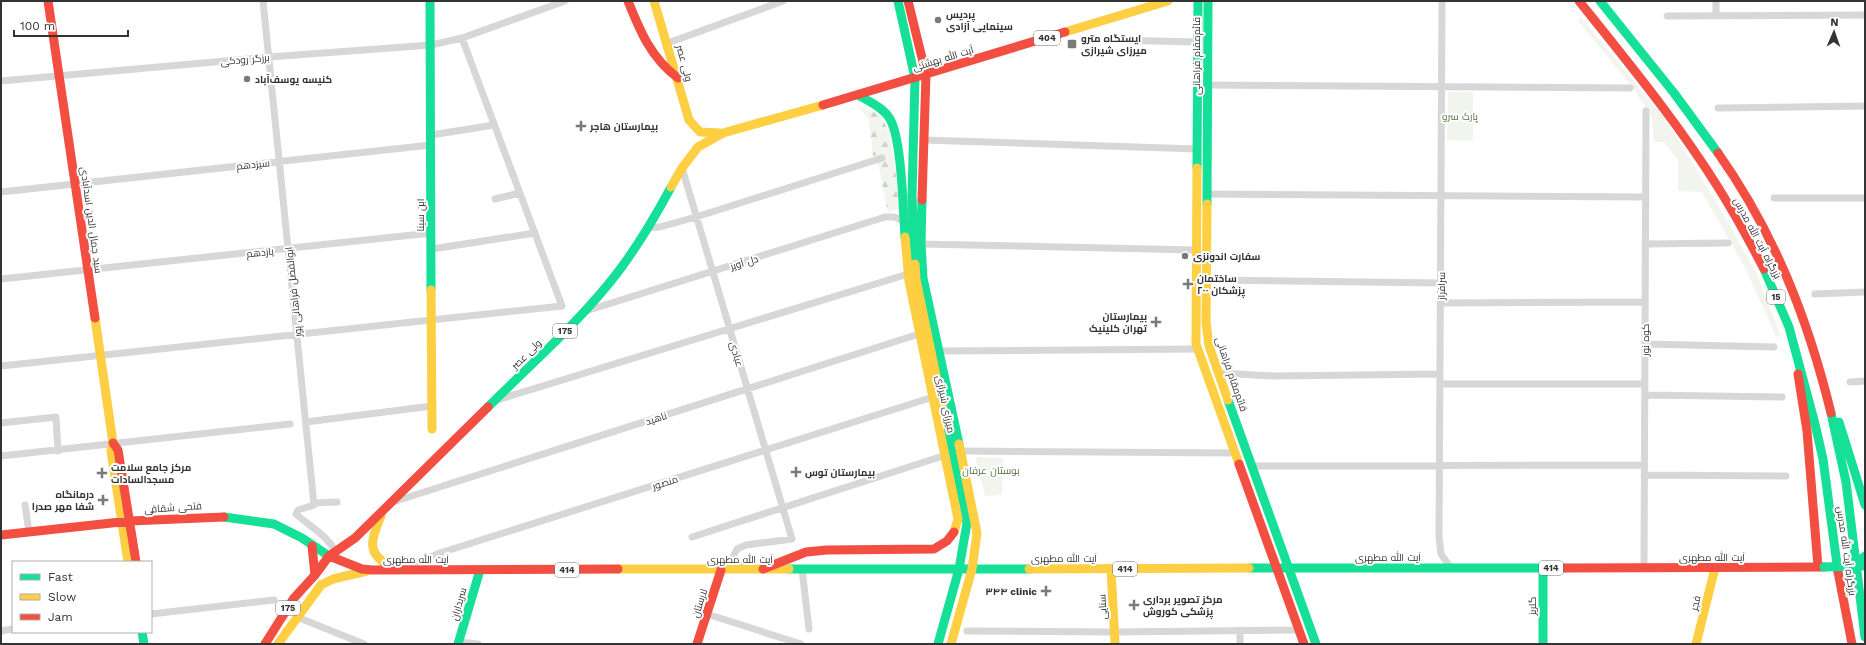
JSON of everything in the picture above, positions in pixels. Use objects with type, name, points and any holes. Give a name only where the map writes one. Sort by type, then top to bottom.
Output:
[{"type":"main road","name":"سید جمال الدین اسدآبادی","points":[[48,1],[113,443],[118,450],[126,522],[128,561]]},
{"type":"main road","name":"ابن سینا","points":[[430,1],[432,429]]},
{"type":"main road","points":[[628,1],[647,46],[654,57],[663,67],[678,78]]},
{"type":"main road","name":"ولی عصر","points":[[654,1],[668,43],[686,109],[695,128],[704,134],[723,133]]},
{"type":"main road","name":"میرزای شیرازی","points":[[898,1],[915,78],[912,181],[916,280],[967,523],[959,569],[938,644]]},
{"type":"main road","name":"میرزای شیرازی","points":[[908,1],[926,74],[921,244],[923,278],[977,532],[972,569],[952,644]]},
{"type":"main road","name":"آیت الله بهشتی","points":[[723,133],[858,95],[1168,1]]},
{"type":"main road","name":"قائم‌مقام فراهانی","points":[[1198,1],[1195,336],[1197,349],[1236,453],[1304,644]]},
{"type":"main road","name":"قائم‌مقام فراهانی","points":[[1208,1],[1206,280],[1208,346],[1290,568],[1316,644]]},
{"type":"main road","name":"بزرگراه آیت الله مدرس","points":[[1579,1],[1637,73],[1686,140],[1730,208],[1764,269],[1789,327],[1823,459],[1840,587],[1852,644]]},
{"type":"main road","name":"بزرگراه آیت الله مدرس","points":[[1600,1],[1702,131],[1746,197],[1780,259],[1806,322],[1836,432],[1853,532],[1860,608],[1865,638]]},
{"type":"main road","name":"میرزای شیرازی","points":[[762,569],[806,552],[827,550],[923,550],[939,547],[952,537],[958,519],[946,456],[919,334],[908,274],[898,146],[890,119],[881,109],[858,95]]},
{"type":"main road","name":"ولی عصر","points":[[265,644],[294,598],[334,556],[383,511],[584,312],[621,268],[648,228],[682,168],[698,147],[723,133]]},
{"type":"main road","points":[[1806,322],[1865,505]]},
{"type":"main road","points":[[1795,350],[1799,388],[1807,431],[1821,567]]},
{"type":"main road","points":[[383,511],[372,538],[372,549],[376,559],[398,570]]},
{"type":"main road","name":"فتحی شقاقی","points":[[1,535],[126,522],[206,516],[234,517],[274,524],[302,538],[312,546],[334,556]]},
{"type":"main road","name":"سید جمال الدین اسدآبادی","points":[[126,522],[136,561]]},
{"type":"main road","points":[[1853,532],[1865,596]]},
{"type":"main road","points":[[312,546],[316,575]]},
{"type":"main road","name":"آیت الله مطهری","points":[[334,556],[362,569],[373,570],[1715,568],[1847,567],[1864,562]]},
{"type":"main road","name":"گلریز","points":[[1542,644],[1543,568]]},
{"type":"main road","name":"فجر","points":[[1696,644],[1715,568]]},
{"type":"main road","name":"سنایی","points":[[1111,569],[1115,644]]},
{"type":"main road","name":"175","points":[[278,644],[296,617],[318,588],[325,582],[344,576],[373,570]]},
{"type":"main road","name":"سربداران","points":[[459,643],[480,570]]},
{"type":"main road","name":"لارستان","points":[[697,644],[721,570]]},
{"type":"main road","points":[[142,633],[144,644]]},
{"type":"street","name":"ابوالفضل فراهانی پور","points":[[263,1],[314,503]]},
{"type":"street","name":"برزگر رودکی","points":[[1,81],[269,57],[431,45],[462,38],[565,1]]},
{"type":"street","points":[[668,43],[783,1]]},
{"type":"street","name":"سرافراز","points":[[1442,1],[1439,548],[1444,560],[1451,568]]},
{"type":"street","points":[[1716,1],[1716,16]]},
{"type":"street","points":[[1667,16],[1865,15]]},
{"type":"street","points":[[1,366],[562,306],[462,38]]},
{"type":"street","points":[[1112,40],[1198,42]]},
{"type":"street","points":[[1207,85],[1630,88]]},
{"type":"street","points":[[1718,108],[1865,106]]},
{"type":"street","name":"کوه نور","points":[[1644,568],[1646,111]]},
{"type":"street","points":[[431,135],[494,125]]},
{"type":"street","points":[[923,140],[1197,149]]},
{"type":"street","name":"سیزدهم","points":[[1,192],[431,145]]},
{"type":"street","points":[[648,228],[660,227],[696,217],[882,158]]},
{"type":"street","name":"عبادی","points":[[682,168],[792,540],[746,545],[737,549],[734,555],[734,561],[748,569]]},
{"type":"street","points":[[495,199],[520,193]]},
{"type":"street","points":[[1207,194],[1645,197]]},
{"type":"street","points":[[1774,198],[1865,198]]},
{"type":"street","name":"دل آویز","points":[[584,312],[885,217],[894,217],[904,221]]},
{"type":"street","name":"یازدهم","points":[[1,279],[432,233]]},
{"type":"street","points":[[432,249],[535,233]]},
{"type":"street","points":[[1645,244],[1728,243]]},
{"type":"street","points":[[921,244],[1196,250]]},
{"type":"street","points":[[493,402],[908,274]]},
{"type":"street","points":[[1206,280],[1441,283]]},
{"type":"street","points":[[1815,294],[1865,292]]},
{"type":"street","points":[[1441,303],[1645,302]]},
{"type":"street","name":"ناهید","points":[[392,502],[919,334]]},
{"type":"street","points":[[1645,344],[1774,347]]},
{"type":"street","points":[[939,351],[1197,349]]},
{"type":"street","points":[[1218,373],[1273,376],[1440,374]]},
{"type":"street","points":[[1850,382],[1865,382]]},
{"type":"street","points":[[1440,384],[1645,384]]},
{"type":"street","points":[[1645,395],[1782,397]]},
{"type":"street","name":"منصور","points":[[398,570],[440,553],[933,397]]},
{"type":"street","points":[[306,422],[432,406]]},
{"type":"street","points":[[1,423],[56,416],[58,451]]},
{"type":"street","points":[[1,456],[58,451],[113,443],[290,424]]},
{"type":"street","points":[[961,451],[1236,453]]},
{"type":"street","points":[[692,537],[946,456]]},
{"type":"street","points":[[1253,466],[1644,465]]},
{"type":"street","points":[[1644,475],[1786,476]]},
{"type":"street","points":[[334,556],[327,539],[314,526],[296,514],[298,510],[311,507],[314,503],[337,502]]},
{"type":"street","points":[[25,505],[29,532]]},
{"type":"street","points":[[802,569],[808,630]]},
{"type":"street","points":[[152,614],[274,600]]},
{"type":"street","points":[[707,614],[801,644]]},
{"type":"street","points":[[296,617],[364,644]]},
{"type":"street","points":[[1,631],[12,629]]},
{"type":"street","points":[[1240,630],[1240,644]]},
{"type":"street","points":[[967,631],[1114,632],[1299,630]]},
{"type":"street","points":[[459,643],[478,644]]},
{"type":"green space","points":[[1580,16],[1666,120],[1718,205],[1757,274],[1781,336],[1776,337],[1746,269],[1702,192],[1678,191],[1678,160],[1664,142],[1654,142],[1652,117],[1630,84],[1579,22]]},
{"type":"green space","name":"پارک سرو","points":[[1448,92],[1473,92],[1473,141],[1447,140]]},
{"type":"green space","points":[[859,107],[868,109],[881,117],[889,135],[896,175],[899,209],[888,212],[878,163],[882,155],[873,156],[869,120]]},
{"type":"green space","name":"بوستان عرفان","points":[[975,457],[1003,458],[1002,495],[985,496]]},
{"type":"traffic: fast","points":[[430,1],[431,290]]},
{"type":"traffic: fast","points":[[898,1],[915,78],[912,196],[915,264]]},
{"type":"traffic: fast","points":[[1197,168],[1198,1]]},
{"type":"traffic: fast","points":[[1207,204],[1208,1]]},
{"type":"traffic: fast","points":[[1600,1],[1674,93],[1718,153]]},
{"type":"traffic: fast","points":[[858,95],[884,111],[890,119],[894,129],[903,193],[905,237]]},
{"type":"traffic: fast","points":[[488,407],[574,323],[606,287],[641,238],[671,187]]},
{"type":"traffic: fast","points":[[922,200],[921,244],[923,278],[959,444]]},
{"type":"traffic: fast","points":[[1764,269],[1789,327],[1815,424],[1823,459],[1838,572]]},
{"type":"traffic: fast","points":[[1228,400],[1316,644]]},
{"type":"traffic: fast","points":[[1831,413],[1846,482],[1865,637]]},
{"type":"traffic: fast","points":[[1839,422],[1865,505]]},
{"type":"traffic: fast","points":[[938,644],[959,569],[967,523],[946,424]]},
{"type":"traffic: fast","points":[[224,517],[274,524],[302,538],[329,556]]},
{"type":"traffic: fast","points":[[1861,559],[1865,556]]},
{"type":"traffic: fast","points":[[1824,567],[1863,566]]},
{"type":"traffic: fast","points":[[1249,568],[1564,568]]},
{"type":"traffic: fast","points":[[1543,568],[1543,644]]},
{"type":"traffic: fast","points":[[789,569],[1029,569]]},
{"type":"traffic: fast","points":[[458,644],[480,570]]},
{"type":"traffic: fast","points":[[142,633],[144,644]]},
{"type":"traffic: slow","points":[[654,1],[689,120],[700,132],[720,133]]},
{"type":"traffic: slow","points":[[1065,32],[1168,1]]},
{"type":"traffic: slow","points":[[671,187],[682,168],[698,147],[723,133],[823,105]]},
{"type":"traffic: slow","points":[[1197,168],[1196,344],[1239,464]]},
{"type":"traffic: slow","points":[[1207,204],[1206,322],[1209,346],[1228,400]]},
{"type":"traffic: slow","points":[[905,237],[909,281],[958,519],[954,532]]},
{"type":"traffic: slow","points":[[915,264],[916,280],[946,424]]},
{"type":"traffic: slow","points":[[431,290],[432,429]]},
{"type":"traffic: slow","points":[[95,318],[113,443],[111,451],[128,561]]},
{"type":"traffic: slow","points":[[951,644],[972,569],[977,533],[959,444]]},
{"type":"traffic: slow","points":[[381,516],[374,534],[373,547],[379,558],[385,564],[394,569]]},
{"type":"traffic: slow","points":[[1029,569],[1249,568]]},
{"type":"traffic: slow","points":[[1696,644],[1715,568]]},
{"type":"traffic: slow","points":[[618,569],[789,569]]},
{"type":"traffic: slow","points":[[1111,569],[1115,644]]},
{"type":"traffic: slow","points":[[278,644],[321,585],[333,579],[367,571]]},
{"type":"traffic: jam","points":[[48,1],[95,318]]},
{"type":"traffic: jam","points":[[628,1],[637,23],[653,53],[660,62],[678,78]]},
{"type":"traffic: jam","points":[[908,1],[926,74],[922,200]]},
{"type":"traffic: jam","points":[[1579,1],[1658,101],[1696,153],[1734,215],[1764,269]]},
{"type":"traffic: jam","points":[[823,105],[1065,32]]},
{"type":"traffic: jam","points":[[1718,153],[1756,214],[1787,277],[1812,344],[1831,413]]},
{"type":"traffic: jam","points":[[1798,374],[1807,431],[1818,567]]},
{"type":"traffic: jam","points":[[265,644],[294,598],[315,575],[329,556],[355,538],[488,407]]},
{"type":"traffic: jam","points":[[113,443],[118,450],[136,561]]},
{"type":"traffic: jam","points":[[1239,464],[1304,644]]},
{"type":"traffic: jam","points":[[1,535],[130,521],[224,517]]},
{"type":"traffic: jam","points":[[763,569],[806,552],[827,550],[934,549],[947,541],[954,532]]},
{"type":"traffic: jam","points":[[312,546],[315,575]]},
{"type":"traffic: jam","points":[[329,556],[362,569],[373,570],[618,569]]},
{"type":"traffic: jam","points":[[1564,568],[1824,567]]},
{"type":"traffic: jam","points":[[697,644],[721,570]]},
{"type":"traffic: jam","points":[[1838,572],[1852,644]]},
{"type":"place","name":"پردیس سینمایی آزادی","points":[[938,20]]},
{"type":"place","name":"ایستگاه مترو میرزای شیرازی","points":[[1072,44]]},
{"type":"place","name":"کنیسه یوسف‌آباد","points":[[247,79]]},
{"type":"place","name":"بیمارستان هاجر","points":[[581,126]]},
{"type":"place","name":"سفارت اندونزی","points":[[1185,256]]},
{"type":"place","name":"ساختمان پزشکان ۲۰۰","points":[[1188,284]]},
{"type":"place","name":"بیمارستان تهران کلینیک","points":[[1156,322]]},
{"type":"place","name":"بیمارستان توس","points":[[796,472]]},
{"type":"place","name":"مرکز جامع سلامت مسجدالسادات","points":[[102,473]]},
{"type":"place","name":"درمانگاه شفا مهر صدرا","points":[[103,500]]},
{"type":"place","name":"۳۴۴ clinic","points":[[1046,591]]},
{"type":"place","name":"مرکز تصویر برداری پزشکی کوروش","points":[[1134,605]]}]
